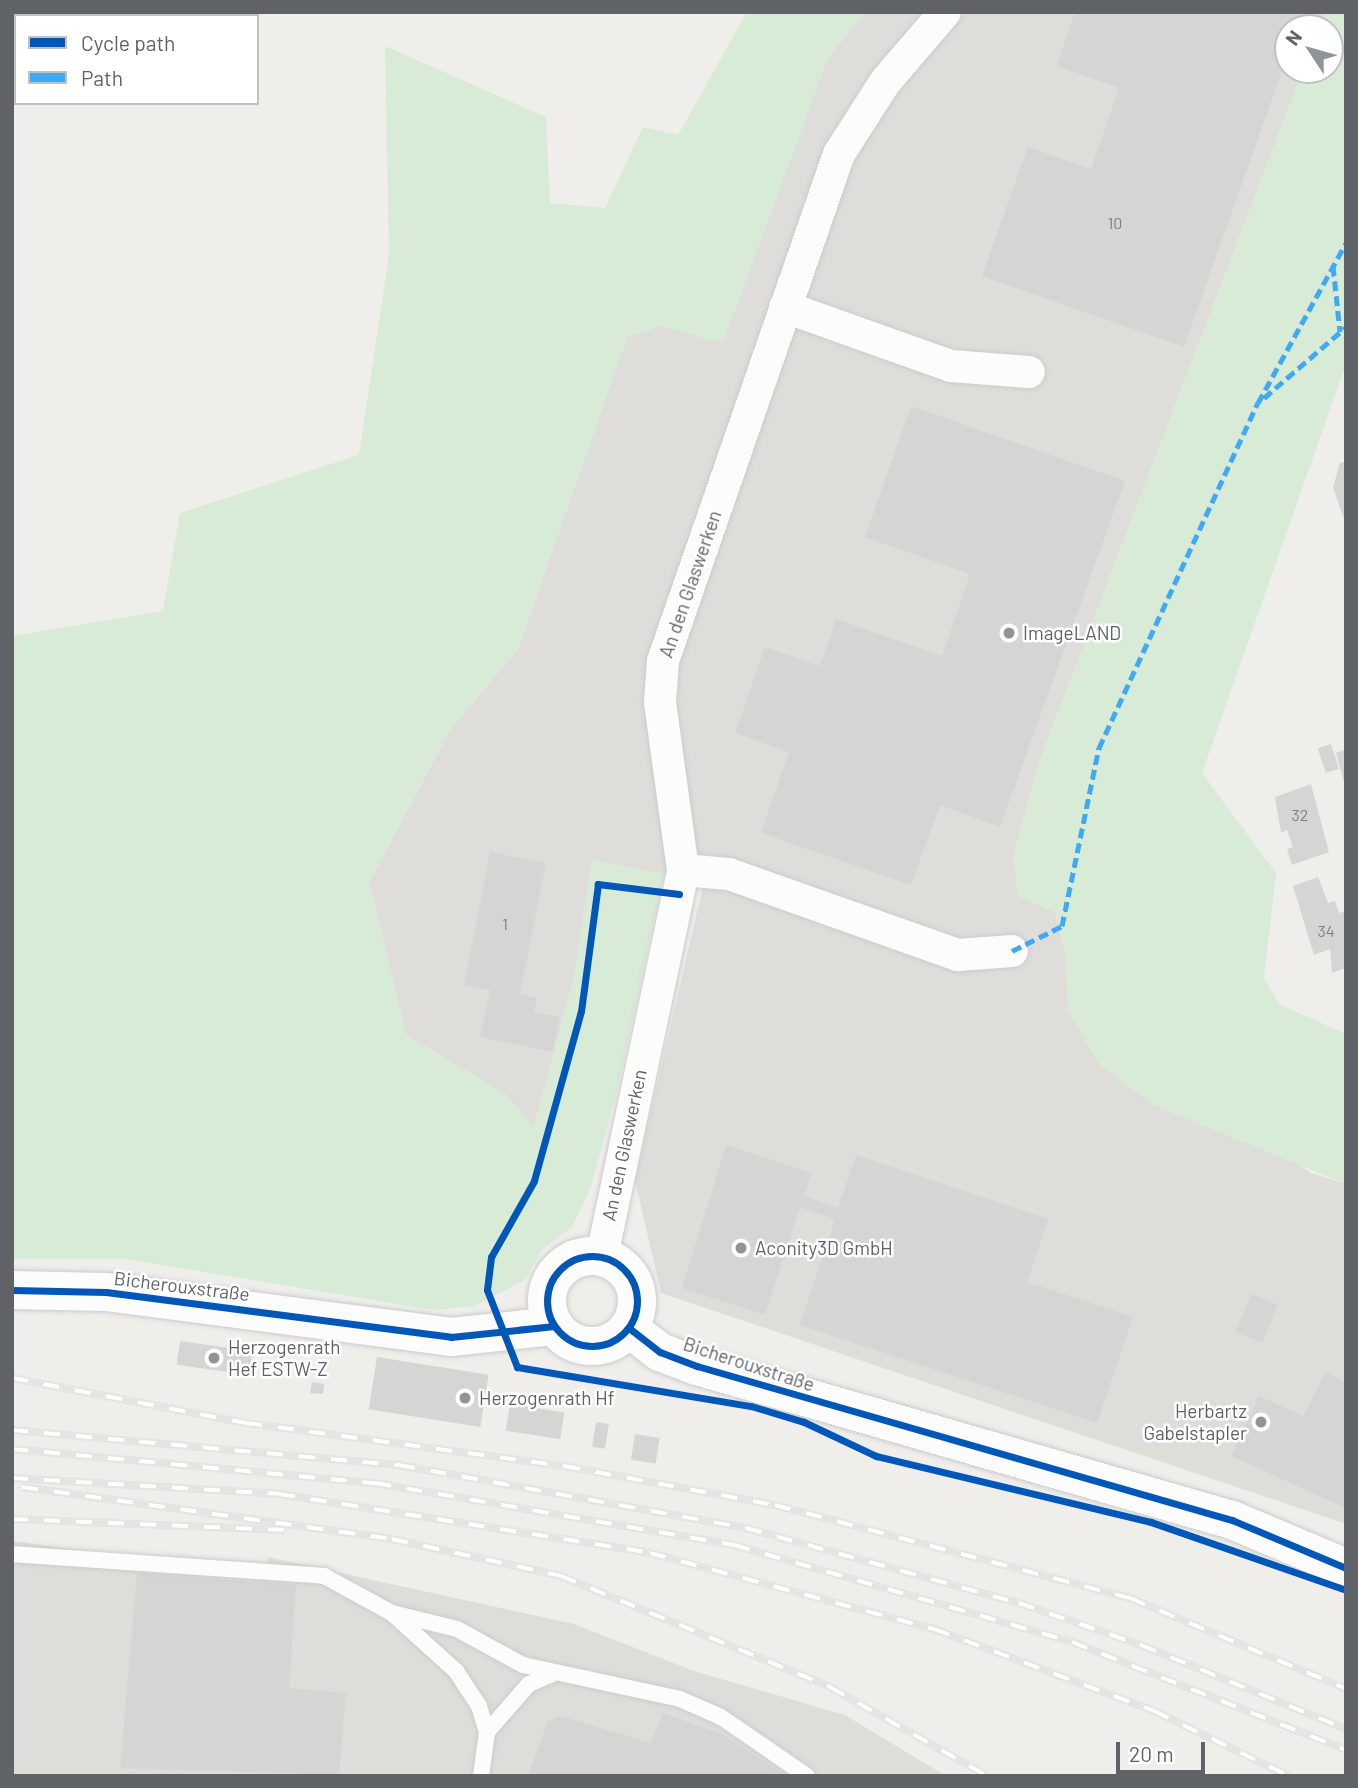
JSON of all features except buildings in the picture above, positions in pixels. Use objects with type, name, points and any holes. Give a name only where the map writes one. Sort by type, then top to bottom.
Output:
[{"type":"street","name":"An den Glaswerken","points":[[602,1256],[683,870],[681,823],[660,712],[663,661],[839,154],[885,82],[945,12]]},
{"type":"street","points":[[785,307],[951,366],[1029,372]]},
{"type":"street","points":[[683,870],[729,874],[958,955],[1012,951]]},
{"type":"street","points":[[581,1256],[602,1256],[622,1266],[635,1284],[638,1307],[629,1328],[591,1347],[554,1326],[547,1306],[549,1285],[562,1267],[581,1256]]},
{"type":"street","name":"Bicherouxstraße","points":[[12,1290],[106,1292],[452,1337],[554,1326]]},
{"type":"street","name":"Bicherouxstraße","points":[[629,1328],[660,1352],[697,1366],[1232,1520],[1346,1568]]},
{"type":"lane","points":[[12,1554],[324,1576],[392,1613],[456,1671],[487,1732]]},
{"type":"lane","points":[[392,1613],[457,1629],[491,1653],[553,1674],[680,1699],[721,1717],[807,1776]]},
{"type":"lane","points":[[481,1776],[487,1732],[529,1684],[553,1674]]},
{"type":"shaded area","points":[[865,12],[1326,12],[1274,14],[1274,84],[1298,84],[1037,768],[1013,859],[1019,896],[1055,912],[1066,957],[1068,1010],[1311,1173],[1346,1184],[1346,1524],[661,1293],[635,1180],[704,882],[592,860],[574,978],[534,1127],[505,1094],[406,1035],[369,882],[450,730],[518,649],[627,337],[660,326],[828,58]]},
{"type":"shaded area","points":[[12,1541],[265,1575],[268,1557],[574,1624],[694,1671],[845,1715],[946,1776],[12,1776]]},
{"type":"green space","points":[[747,12],[865,12],[828,58],[723,343],[660,326],[627,337],[518,649],[450,730],[369,882],[406,1035],[505,1094],[534,1127],[574,978],[592,860],[664,874],[616,1095],[591,1187],[572,1227],[542,1250],[525,1280],[475,1306],[433,1310],[126,1259],[12,1259],[12,636],[163,611],[180,513],[359,455],[389,255],[385,46],[546,117],[550,203],[605,208],[643,127],[678,135]]},
{"type":"green space","points":[[1346,12],[1346,364],[1202,773],[1276,873],[1264,978],[1279,1004],[1346,1034],[1346,1184],[1153,1105],[1098,1063],[1068,1010],[1066,957],[1055,912],[1019,896],[1013,859],[1037,768],[1298,84],[1344,84],[1344,14],[1325,14]]},
{"type":"railway","points":[[12,1378],[246,1423],[564,1466],[775,1505],[1130,1598],[1346,1689]]},
{"type":"railway","points":[[12,1430],[399,1465],[746,1528],[1019,1603],[1141,1645],[1346,1729]]},
{"type":"railway","points":[[12,1449],[375,1483],[734,1545],[1072,1642],[1346,1750]]},
{"type":"railway","points":[[12,1478],[279,1494],[650,1553],[934,1629],[1154,1711],[1289,1776]]},
{"type":"railway","points":[[22,1487],[392,1539],[561,1576],[830,1687],[987,1776]]},
{"type":"railway","points":[[12,1519],[285,1530]]},
{"type":"marked path","points":[[1012,951],[1062,926],[1099,748],[1258,403],[1346,243]]},
{"type":"marked path","points":[[1333,266],[1340,332]]},
{"type":"marked path","points":[[1264,398],[1346,327]]},
{"type":"cycle path","points":[[679,894],[598,884],[581,1011],[534,1181],[491,1257],[487,1290],[517,1367],[751,1406],[804,1422],[876,1456],[1151,1522],[1346,1590]]},
{"type":"cycle path","points":[[592,1256],[609,1260],[624,1269],[633,1284],[637,1301],[633,1318],[624,1333],[609,1342],[592,1346],[575,1342],[560,1333],[551,1318],[547,1301],[551,1284],[560,1269],[575,1260],[592,1256]]},
{"type":"cycle path","points":[[12,1290],[106,1292],[451,1337],[554,1326]]},
{"type":"cycle path","points":[[629,1328],[660,1352],[697,1366],[1232,1520],[1346,1568]]},
{"type":"place","name":"ImageLAND","points":[[1009,633]]},
{"type":"place","name":"Aconity3D GmbH","points":[[741,1248]]},
{"type":"place","name":"Herzogenrath Hef ESTW-Z","points":[[214,1358]]},
{"type":"place","name":"Herzogenrath Hf","points":[[465,1398]]},
{"type":"place","name":"Herbartz Gabelstapler","points":[[1261,1422]]}]
